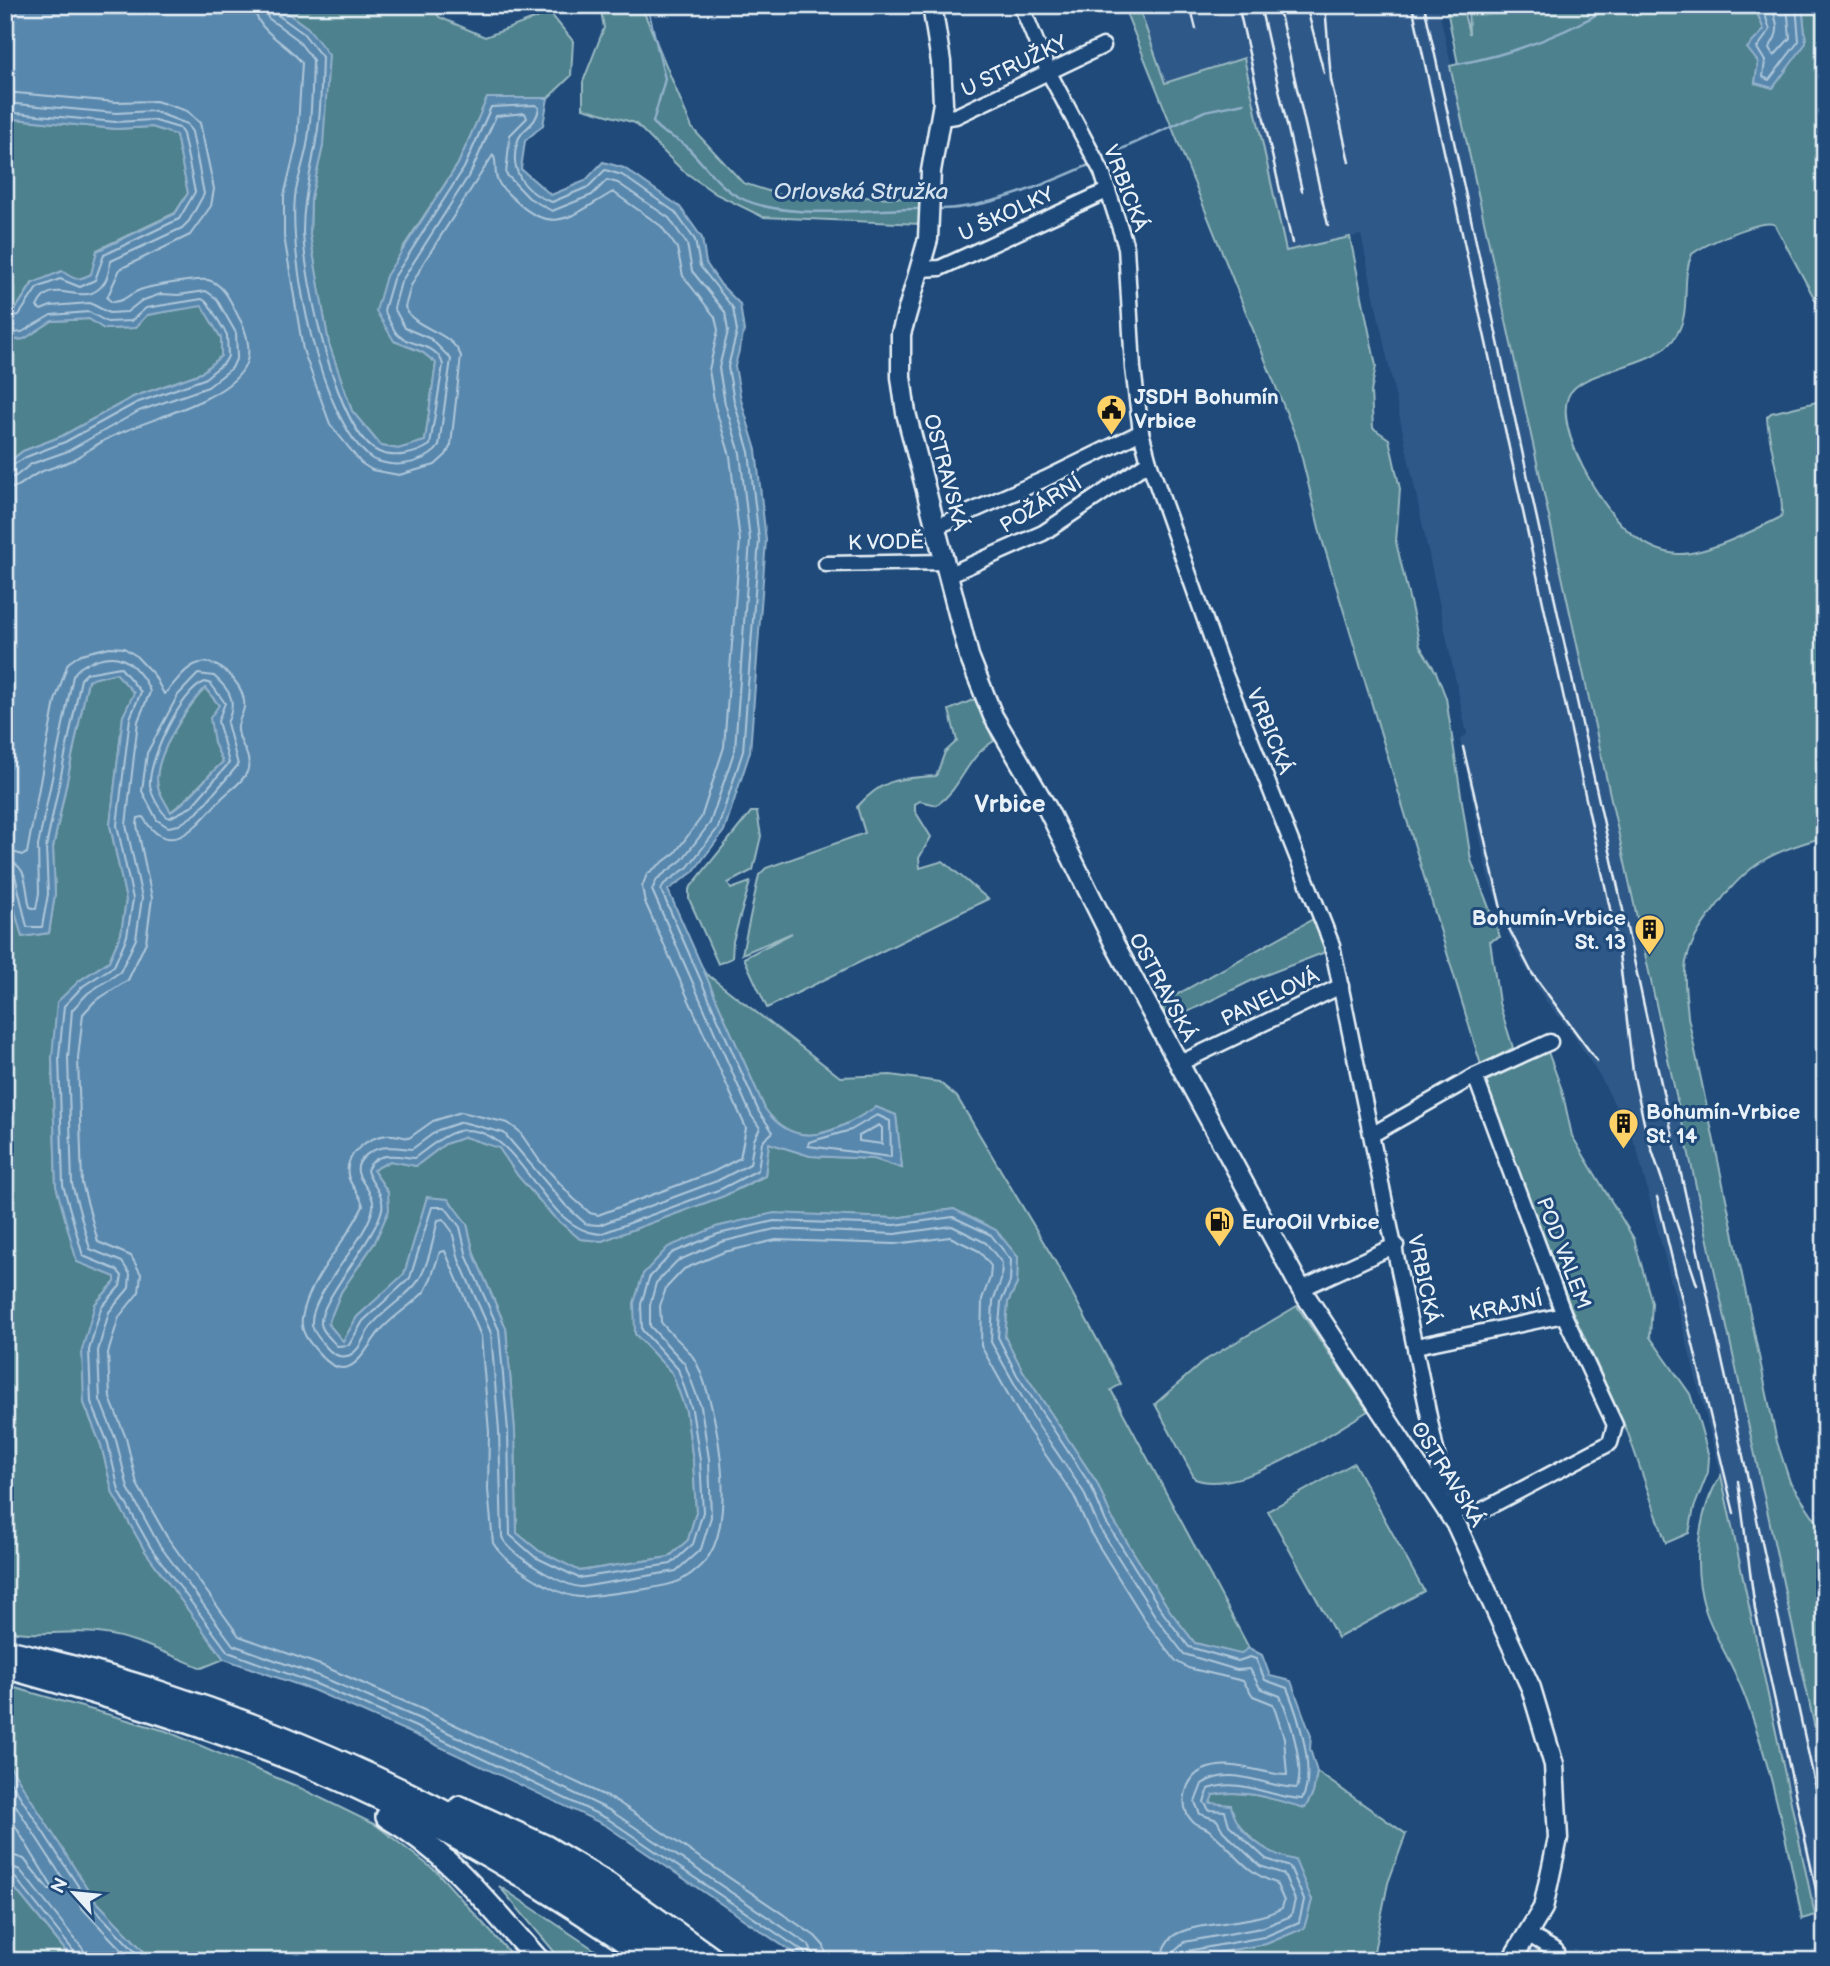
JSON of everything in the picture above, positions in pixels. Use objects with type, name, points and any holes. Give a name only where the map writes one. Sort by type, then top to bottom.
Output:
[{"type":"highway","points":[[5,1650],[162,1706],[300,1763],[434,1826],[561,1898],[653,1961]]},
{"type":"highway","points":[[5,1667],[256,1727],[369,1776],[569,1883],[682,1961]]},
{"type":"highway","points":[[162,1706],[336,1788],[409,1830],[475,1886],[539,1961]]},
{"type":"highway","points":[[369,1776],[397,1781],[545,1846],[608,1884],[716,1961]]},
{"type":"main road","name":"OSTRAVSKÁ","points":[[932,5],[942,62],[941,118],[921,269],[904,318],[901,377],[906,412],[969,656],[992,716],[1054,820],[1115,945],[1301,1289],[1435,1481],[1531,1688],[1549,1739],[1557,1789],[1558,1838],[1548,1892],[1530,1934],[1511,1961]]},
{"type":"street","name":"VRBICKÁ","points":[[1021,5],[1049,73],[1102,172],[1126,247],[1133,368],[1141,432],[1149,462],[1220,662],[1332,945],[1416,1346],[1435,1481]]},
{"type":"street","name":"U STRUŽKY","points":[[941,118],[956,116],[1103,46]]},
{"type":"street","name":"U ŠKOLKY","points":[[921,269],[940,268],[1107,191]]},
{"type":"street","name":"POŽÁRNÍ","points":[[937,526],[1045,479],[1141,432]]},
{"type":"street","name":"POŽÁRNÍ","points":[[948,568],[1043,533],[1149,462]]},
{"type":"street","name":"K VODĚ","points":[[826,565],[948,568]]},
{"type":"street","name":"PANELOVÁ","points":[[1178,1064],[1341,986]]},
{"type":"street","points":[[1373,1134],[1475,1076],[1550,1042]]},
{"type":"street","name":"POD VALEM","points":[[1435,1481],[1453,1491],[1464,1510],[1481,1511],[1610,1443],[1615,1425],[1564,1315],[1475,1076]]},
{"type":"street","points":[[1301,1289],[1395,1245]]},
{"type":"street","name":"KRAJNÍ","points":[[1416,1346],[1564,1315]]},
{"type":"street","points":[[1530,1934],[1556,1951],[1550,1961]]},
{"type":"shaded area","points":[[1138,5],[1438,5],[1657,1018],[1825,1774],[1825,1957],[1721,1475],[1636,1146],[1601,1078],[1572,1033],[1545,1000],[1513,946],[1488,877],[1460,740],[1467,734],[1361,235],[1286,251],[1244,59],[1165,83]]},
{"type":"green space","points":[[276,5],[433,5],[439,17],[485,37],[550,13],[573,41],[571,76],[548,98],[487,99],[458,164],[402,249],[394,341],[422,352],[436,363],[425,441],[398,449],[381,446],[352,411],[329,344],[310,235],[311,198],[323,146],[308,28]]},
{"type":"green space","points":[[600,5],[641,5],[692,128],[743,183],[784,196],[922,198],[920,224],[763,217],[716,194],[682,170],[635,123],[583,108],[583,82],[604,28]]},
{"type":"green space","points":[[1123,5],[1138,5],[1165,83],[1244,58],[1286,251],[1350,237],[1376,366],[1371,392],[1373,428],[1389,439],[1400,489],[1396,542],[1420,646],[1436,672],[1446,698],[1471,860],[1500,937],[1490,941],[1499,1003],[1513,1048],[1481,1065],[1321,536],[1298,442]]},
{"type":"green space","points":[[1446,5],[1462,5],[1469,34],[1468,5],[1754,5],[1764,30],[1755,83],[1794,58],[1806,43],[1802,5],[1825,5],[1825,318],[1775,225],[1747,228],[1692,254],[1686,276],[1683,319],[1673,340],[1648,357],[1586,380],[1568,397],[1566,411],[1568,428],[1583,467],[1615,518],[1642,541],[1662,551],[1677,554],[1701,551],[1781,517],[1781,498],[1767,417],[1771,413],[1825,400],[1825,837],[1778,853],[1741,877],[1696,935],[1687,958],[1685,979],[1688,1017],[1777,1442],[1790,1482],[1825,1534],[1825,1774],[1450,66],[1458,64]]},
{"type":"green space","points":[[5,118],[116,129],[152,127],[176,135],[188,193],[175,213],[97,250],[92,274],[80,280],[33,282],[15,310],[5,312]]},
{"type":"green space","points":[[202,305],[221,338],[221,356],[201,373],[133,397],[62,436],[23,451],[5,465],[5,341],[24,339],[52,321],[89,319],[104,329],[135,328],[147,315]]},
{"type":"green space","points":[[116,673],[135,693],[123,716],[110,825],[126,900],[121,934],[109,961],[79,981],[52,1057],[56,1186],[115,1276],[115,1282],[95,1304],[84,1403],[101,1445],[113,1494],[145,1551],[224,1659],[202,1668],[152,1647],[111,1635],[5,1630],[5,848],[11,896],[22,937],[49,933],[55,894],[53,848],[88,680]]},
{"type":"green space","points":[[205,688],[219,705],[214,743],[223,762],[170,812],[158,787],[160,763],[172,734]]},
{"type":"green space","points":[[975,699],[994,741],[976,756],[946,798],[937,805],[920,801],[915,804],[915,811],[931,837],[919,858],[920,868],[943,861],[988,899],[767,1008],[744,958],[792,933],[742,954],[759,875],[766,868],[865,833],[857,807],[883,785],[901,779],[936,776],[945,752],[957,741],[949,710]]},
{"type":"green space","points":[[751,812],[757,812],[761,836],[753,870],[728,883],[731,889],[750,882],[733,941],[732,958],[718,964],[689,899],[689,889]]},
{"type":"green space","points":[[1313,919],[1317,920],[1326,946],[1323,953],[1255,979],[1169,1021],[1160,1004]]},
{"type":"green space","points":[[704,972],[840,1077],[891,1075],[939,1082],[957,1097],[1056,1263],[1121,1384],[1111,1390],[1249,1648],[1240,1655],[1195,1643],[1170,1611],[1112,1518],[1097,1483],[1023,1371],[1005,1337],[1008,1302],[1017,1284],[1018,1257],[954,1209],[895,1218],[774,1214],[716,1227],[635,1334],[672,1373],[686,1411],[696,1512],[688,1540],[669,1557],[579,1571],[539,1551],[517,1533],[515,1431],[506,1328],[474,1254],[467,1224],[427,1197],[404,1275],[357,1317],[343,1342],[328,1323],[341,1292],[375,1242],[388,1192],[373,1170],[390,1161],[416,1166],[445,1144],[465,1137],[499,1148],[518,1176],[554,1217],[580,1239],[602,1241],[724,1196],[765,1176],[769,1143],[810,1156],[874,1159],[902,1168],[896,1115],[876,1107],[847,1124],[818,1134],[790,1131],[777,1123],[765,1109]]},
{"type":"green space","points":[[1548,1052],[1562,1090],[1572,1136],[1634,1239],[1652,1303],[1650,1337],[1690,1394],[1709,1457],[1708,1472],[1694,1508],[1689,1533],[1666,1543],[1628,1433],[1571,1308],[1484,1082]]},
{"type":"green space","points":[[1297,1306],[1368,1411],[1308,1447],[1259,1471],[1236,1479],[1214,1482],[1195,1479],[1155,1404],[1204,1361]]},
{"type":"green space","points":[[1354,1463],[1424,1591],[1338,1638],[1268,1511]]},
{"type":"green space","points":[[1721,1475],[1815,1915],[1802,1919],[1762,1747],[1735,1673],[1708,1618],[1701,1593],[1699,1540],[1707,1506]]},
{"type":"green space","points":[[5,1685],[166,1731],[296,1786],[376,1825],[437,1872],[517,1961],[153,1961],[94,1899],[5,1758]]},
{"type":"green space","points":[[1317,1772],[1406,1834],[1388,1883],[1372,1961],[1170,1961],[1266,1944],[1304,1928],[1312,1899],[1234,1820],[1210,1804],[1212,1795],[1236,1793],[1305,1808],[1313,1793]]},
{"type":"green space","points":[[5,1876],[74,1961],[5,1961]]},
{"type":"green space","points":[[499,1886],[601,1954],[610,1961],[562,1961]]},
{"type":"water","points":[[5,5],[276,5],[308,28],[329,55],[323,146],[311,198],[310,235],[329,344],[352,411],[381,446],[398,449],[425,441],[436,363],[422,352],[394,341],[376,311],[386,276],[458,164],[487,98],[548,98],[543,125],[525,141],[521,169],[551,195],[585,181],[603,162],[624,168],[680,207],[702,238],[706,263],[721,285],[740,304],[744,331],[735,366],[741,400],[756,450],[766,540],[750,752],[724,831],[693,872],[668,890],[765,1109],[777,1123],[790,1131],[804,1134],[832,1130],[876,1107],[896,1115],[902,1168],[874,1159],[810,1156],[769,1143],[765,1175],[724,1196],[602,1241],[580,1239],[554,1217],[518,1176],[499,1148],[465,1137],[445,1144],[416,1166],[390,1161],[373,1170],[388,1192],[389,1210],[375,1242],[341,1292],[328,1324],[343,1341],[357,1317],[404,1274],[427,1197],[448,1199],[467,1224],[474,1254],[506,1328],[515,1431],[517,1533],[539,1551],[580,1571],[669,1557],[688,1540],[696,1512],[686,1411],[672,1373],[635,1334],[634,1303],[643,1274],[668,1247],[716,1227],[774,1213],[895,1218],[954,1209],[996,1230],[1018,1257],[1017,1284],[1008,1302],[1005,1337],[1023,1371],[1097,1483],[1112,1518],[1170,1611],[1195,1643],[1240,1654],[1249,1648],[1262,1655],[1270,1676],[1291,1681],[1311,1736],[1310,1749],[1317,1772],[1313,1793],[1305,1808],[1236,1793],[1213,1795],[1210,1803],[1231,1805],[1240,1825],[1255,1841],[1274,1853],[1295,1860],[1312,1900],[1304,1928],[1266,1944],[1170,1961],[805,1961],[605,1825],[313,1690],[224,1659],[145,1551],[113,1494],[101,1445],[84,1403],[82,1350],[95,1304],[115,1282],[115,1277],[77,1262],[56,1186],[52,1057],[57,1002],[79,981],[109,961],[121,934],[126,900],[110,825],[123,716],[134,693],[116,673],[88,680],[53,848],[55,894],[49,933],[22,937],[11,896],[5,848],[5,465],[23,451],[62,436],[133,397],[201,373],[221,356],[221,338],[202,306],[147,315],[135,328],[104,329],[89,319],[52,321],[24,339],[5,341],[5,312],[15,310],[33,283],[62,271],[76,279],[91,274],[97,251],[175,214],[188,193],[176,135],[152,127],[116,129],[5,118]],"holes":[[[205,688],[219,705],[210,718],[214,743],[223,762],[171,812],[158,787],[157,775],[165,748],[180,720]]]},
{"type":"water","points":[[1754,5],[1802,5],[1806,43],[1773,88],[1755,83],[1758,62],[1747,48],[1764,30]]},
{"type":"water","points":[[5,1758],[94,1899],[153,1961],[74,1961],[5,1876]]},
{"type":"waterway","name":"Orlovská Stružka","points":[[647,5],[665,79],[653,122],[660,130],[687,147],[730,192],[756,204],[778,209],[828,212],[924,209]]},
{"type":"waterway","name":"Orlovská Stružka","points":[[1458,64],[1499,55],[1538,42],[1613,5]]},
{"type":"waterway","name":"Orlovská Stružka","points":[[1100,159],[1205,111],[1244,103]]},
{"type":"waterway","name":"Orlovská Stružka","points":[[937,209],[996,200],[1091,164]]},
{"type":"railway","points":[[1190,5],[1196,29]]},
{"type":"railway","points":[[1238,5],[1292,243]]},
{"type":"railway","points":[[1260,5],[1302,191]]},
{"type":"railway","points":[[1278,5],[1328,225]]},
{"type":"railway","points":[[1306,5],[1324,73]]},
{"type":"railway","points":[[1325,5],[1331,80],[1349,162]]},
{"type":"railway","points":[[1412,5],[1618,945],[1633,1072],[1646,1132],[1697,1285]]},
{"type":"railway","points":[[1424,5],[1825,1829]]},
{"type":"railway","points":[[1463,747],[1503,917],[1532,973],[1597,1061]]},
{"type":"railway","points":[[1657,1197],[1734,1513]]},
{"type":"railway","points":[[1738,1481],[1755,1609],[1825,1931]]},
{"type":"place","name":"JSDH Bohumín Vrbice","points":[[1111,436]]},
{"type":"place","name":"Bohumín-Vrbice St. 13","points":[[1649,957]]},
{"type":"place","name":"Bohumín-Vrbice St. 14","points":[[1623,1151]]},
{"type":"place","name":"EuroOil Vrbice","points":[[1219,1249]]},
{"type":"district","name":"Vrbice","points":[[1010,804]]}]
